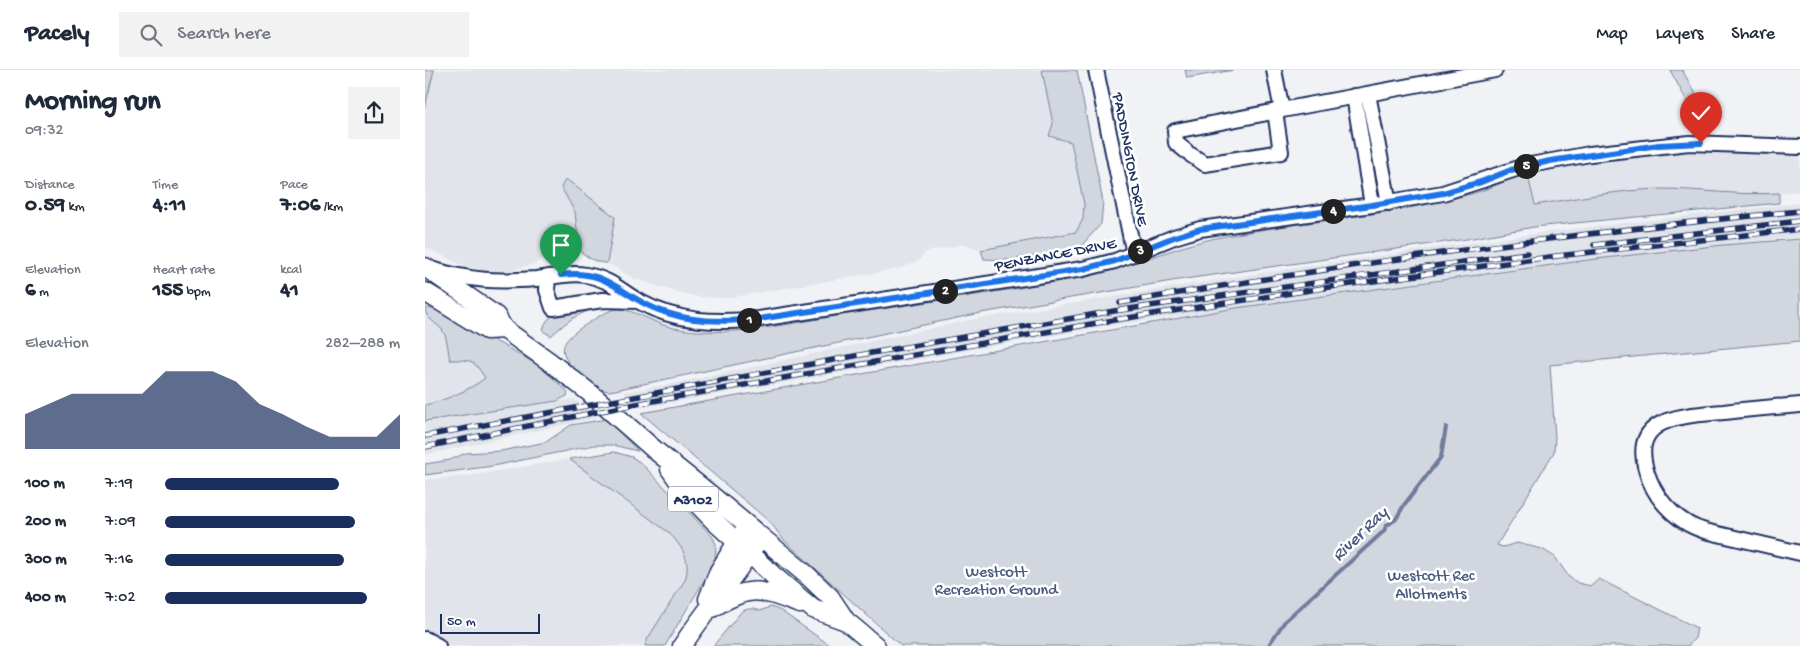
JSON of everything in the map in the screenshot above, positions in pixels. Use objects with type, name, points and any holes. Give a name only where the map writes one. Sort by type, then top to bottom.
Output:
[{"type":"main road","name":"A3102","points":[[426,267],[496,316],[504,330],[590,393],[656,451],[816,582],[830,597],[846,621],[867,643]]},
{"type":"main road","name":"A3102","points":[[425,292],[487,330],[504,330]]},
{"type":"main road","name":"A3102","points":[[656,451],[687,493],[743,548],[813,609],[846,621]]},
{"type":"main road","points":[[683,646],[754,530]]},
{"type":"main road","points":[[705,612],[733,596],[752,590],[768,592],[813,609]]},
{"type":"street","name":"PADDINGTON DRIVE","points":[[1097,70],[1134,254]]},
{"type":"street","points":[[1274,70],[1279,111],[1281,152],[1205,164],[1176,143],[1175,131],[1279,111],[1355,96],[1369,94],[1441,75],[1495,70]]},
{"type":"street","points":[[1369,94],[1389,202]]},
{"type":"street","points":[[1355,96],[1372,205]]},
{"type":"street","name":"PENZANCE DRIVE","points":[[426,267],[461,277],[484,281],[548,278],[575,274],[597,277],[616,285],[639,301],[662,312],[689,319],[716,322],[742,321],[1099,265],[1200,229],[1443,193],[1525,166],[1590,154],[1689,143],[1800,147]]},
{"type":"street","name":"PENZANCE DRIVE","points":[[548,278],[547,290],[553,308],[602,300],[639,301]]},
{"type":"street","points":[[1800,405],[1698,414],[1667,419],[1649,433],[1644,454],[1649,477],[1658,495],[1674,514],[1690,526],[1800,553]]},
{"type":"street","points":[[425,639],[438,646]]},
{"type":"shaded area","points":[[434,70],[1042,70],[1053,125],[1049,136],[1071,142],[1084,204],[1083,219],[1076,232],[981,250],[965,244],[926,252],[918,261],[898,269],[727,298],[699,297],[672,291],[633,278],[607,263],[614,217],[575,212],[579,250],[549,249],[543,258],[535,264],[508,271],[486,271],[466,267],[425,247],[425,107]]},
{"type":"shaded area","points":[[1705,150],[1800,155],[1800,191],[1761,195],[1649,190],[1576,198],[1535,205],[1527,172],[1547,167],[1677,151]]},
{"type":"shaded area","points":[[1800,203],[1800,237],[1485,273],[1107,326],[641,408],[624,392],[682,382],[970,320],[1267,272],[1539,233]]},
{"type":"shaded area","points":[[425,302],[437,310],[496,389],[425,405]]},
{"type":"shaded area","points":[[575,399],[595,418],[425,455],[425,421]]},
{"type":"shaded area","points":[[569,459],[668,532],[685,553],[688,569],[685,580],[648,638],[645,646],[425,646],[425,480],[474,475]]},
{"type":"green space","points":[[425,70],[434,70],[425,107]]},
{"type":"green space","points":[[1042,70],[1077,70],[1103,202],[1101,224],[1081,246],[1058,253],[1007,260],[984,259],[981,250],[1076,232],[1083,219],[1084,204],[1071,142],[1049,136],[1053,124]]},
{"type":"green space","points":[[1185,70],[1234,70],[1187,78]]},
{"type":"green space","points":[[1670,70],[1682,70],[1700,101],[1700,114],[1717,117],[1716,127],[1701,127]]},
{"type":"green space","points":[[1527,172],[1535,205],[1613,193],[1660,189],[1749,194],[1779,193],[1779,203],[1534,227],[1467,239],[1178,280],[981,313],[610,391],[593,385],[583,377],[567,361],[564,354],[566,341],[572,335],[600,316],[615,309],[625,310],[678,329],[694,331],[750,330],[951,299],[1070,278],[1129,264],[1207,240],[1435,203],[1482,190]]},
{"type":"green space","points":[[566,179],[615,217],[607,263],[591,259],[579,250],[575,212],[561,187]]},
{"type":"green space","points":[[1800,239],[1800,341],[1550,365],[1555,437],[1554,452],[1497,545],[1503,547],[1517,543],[1542,549],[1555,557],[1569,577],[1578,583],[1591,586],[1599,579],[1697,628],[1695,638],[1688,646],[901,646],[783,539],[770,522],[641,413],[1236,308],[1596,259],[1723,245]]},
{"type":"green space","points":[[594,306],[594,309],[582,313],[551,336],[543,331],[545,323],[555,314]]},
{"type":"green space","points":[[427,308],[442,311],[538,365],[568,392],[567,396],[557,401],[425,421],[425,405],[440,401],[472,387],[485,378],[478,367],[471,362],[450,360],[445,335],[441,328],[427,314],[425,310]]},
{"type":"green space","points":[[607,419],[638,451],[612,445],[595,445],[493,466],[425,475],[425,464],[450,460],[466,453],[501,451],[546,442],[571,425]]},
{"type":"green space","points":[[614,452],[632,457],[641,463],[712,536],[716,544],[715,562],[665,646],[645,646],[648,638],[685,580],[687,566],[684,553],[668,532],[569,459]]},
{"type":"green space","points":[[771,607],[781,611],[831,646],[713,646],[741,612],[750,609],[759,611]]},
{"type":"waterway","name":"River Ray","points":[[1268,646],[1285,621],[1384,531],[1386,526],[1396,519],[1404,505],[1441,457],[1446,427]]},
{"type":"railway","points":[[1120,303],[1289,275],[1544,239],[1800,211]]},
{"type":"railway","points":[[1594,245],[1800,221]]},
{"type":"railway","points":[[425,447],[636,404],[1114,320],[1337,286],[1557,256],[1800,229]]},
{"type":"railway","points":[[425,436],[860,355],[1114,311],[1527,253]]},
{"type":"route","points":[[561,275],[575,274],[597,277],[616,285],[639,301],[655,309],[689,319],[706,322],[759,319],[1083,269],[1115,261],[1174,237],[1200,229],[1443,193],[1525,166],[1590,154],[1659,145],[1701,143]]},
{"type":"park label","name":"Westcott Recreation Ground","points":[[996,579]]},
{"type":"park label","name":"Westcott Rec Allotments","points":[[1431,583]]}]
